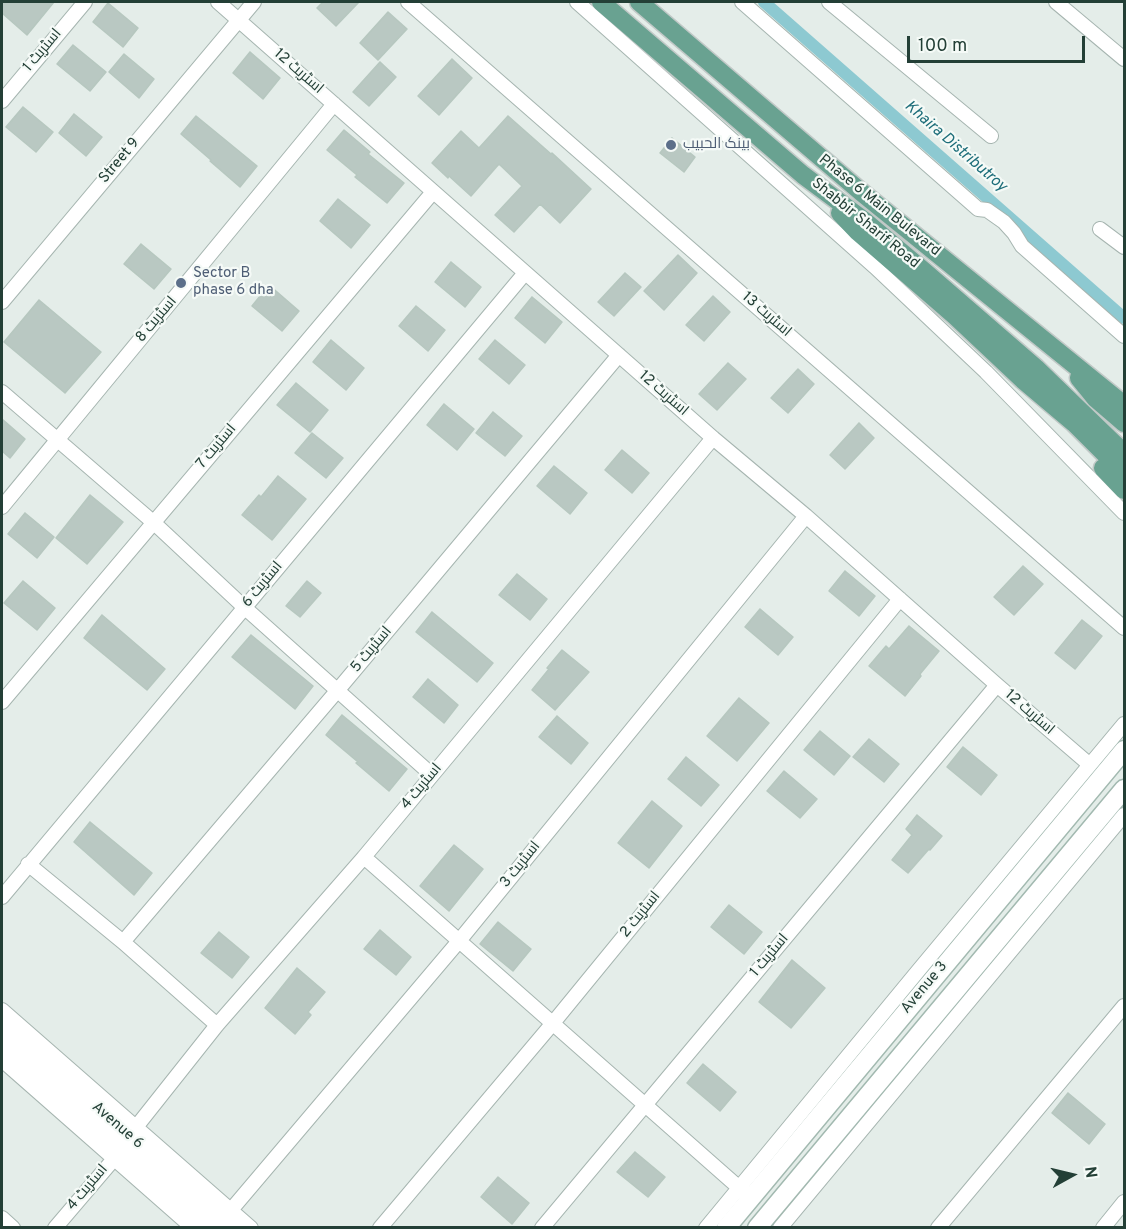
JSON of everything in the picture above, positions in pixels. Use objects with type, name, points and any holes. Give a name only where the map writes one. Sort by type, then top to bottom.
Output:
[{"type":"main road","name":"Shabbir Sharif Road","points":[[601,2],[803,175],[866,222],[933,278],[1035,368],[1125,453]]},
{"type":"main road","name":"Phase 6 Main Bulevard","points":[[639,2],[844,177],[1125,405]]},
{"type":"main road","points":[[803,175],[858,232],[1074,423],[1125,473]]},
{"type":"main road","points":[[1055,349],[1096,399],[1125,423]]},
{"type":"main road","points":[[1023,380],[1054,418],[1125,490]]},
{"type":"main road","name":"Avenue 3","points":[[726,1227],[745,1194],[1125,750]]},
{"type":"main road","name":"Avenue 3","points":[[757,1227],[1125,789]]},
{"type":"main road","name":"Avenue 6","points":[[2,1026],[126,1142],[211,1227]]},
{"type":"main road","name":"Avenue 6","points":[[2,1043],[126,1142],[232,1219]]},
{"type":"street","name":"اسٹریٹ 1","points":[[2,101],[85,2]]},
{"type":"street","name":"اسٹریٹ 12","points":[[218,2],[619,356],[806,516],[1090,765]]},
{"type":"street","name":"اسٹریٹ 13","points":[[408,2],[1125,627]]},
{"type":"street","points":[[577,2],[875,267],[986,372],[1125,513]]},
{"type":"street","points":[[742,2],[978,209],[987,210],[1004,222],[1022,246],[1125,336]]},
{"type":"street","points":[[829,2],[991,136]]},
{"type":"street","points":[[1056,2],[1125,59]]},
{"type":"street","name":"Street 9","points":[[2,302],[238,20],[248,4]]},
{"type":"street","name":"اسٹریٹ 8","points":[[2,507],[334,105]]},
{"type":"street","name":"اسٹریٹ 7","points":[[2,702],[433,192]]},
{"type":"street","points":[[1100,229],[1125,247]]},
{"type":"street","name":"اسٹریٹ 6","points":[[2,897],[525,273]]},
{"type":"street","name":"اسٹریٹ 5","points":[[123,942],[619,356]]},
{"type":"street","points":[[2,392],[153,522],[244,608],[432,775]]},
{"type":"street","name":"اسٹریٹ 4","points":[[55,1227],[126,1142],[217,1025],[364,857],[714,438]]},
{"type":"street","name":"اسٹریٹ 3","points":[[232,1219],[806,516]]},
{"type":"street","name":"اسٹریٹ 2","points":[[380,1227],[553,1023],[900,599]]},
{"type":"street","name":"اسٹریٹ 1","points":[[542,1227],[997,685]]},
{"type":"street","points":[[706,1227],[745,1194],[918,971],[1125,724]]},
{"type":"street","points":[[780,1227],[1125,815]]},
{"type":"street","points":[[364,857],[745,1194]]},
{"type":"street","points":[[28,864],[123,942],[217,1025]]},
{"type":"street","points":[[945,1225],[1125,1006]]},
{"type":"street","points":[[2,1010],[126,1142],[194,1227]]},
{"type":"street","points":[[2,1060],[126,1142]]},
{"type":"street","points":[[1103,1227],[1125,1202]]},
{"type":"street","points":[[2,1218],[13,1227]]},
{"type":"street","points":[[232,1219],[251,1227]]},
{"type":"building","points":[[2,2],[54,2],[27,35],[2,13]]},
{"type":"building","points":[[323,2],[359,2],[336,26],[317,8]]},
{"type":"building","points":[[108,3],[138,28],[123,47],[93,22]]},
{"type":"building","points":[[388,12],[407,29],[378,60],[360,43]]},
{"type":"building","points":[[73,45],[106,72],[90,91],[57,64]]},
{"type":"building","points":[[250,52],[280,78],[263,99],[233,73]]},
{"type":"building","points":[[124,54],[154,79],[139,98],[109,72]]},
{"type":"building","points":[[452,59],[472,78],[439,115],[418,96]]},
{"type":"building","points":[[380,62],[396,77],[369,106],[353,92]]},
{"type":"building","points":[[23,107],[53,132],[36,152],[6,127]]},
{"type":"building","points":[[74,114],[102,137],[86,156],[59,133]]},
{"type":"building","points":[[196,116],[257,166],[240,187],[181,134]]},
{"type":"building","points":[[508,116],[591,189],[560,223],[540,204],[514,232],[495,215],[522,186],[499,164],[471,196],[432,163],[461,131],[479,148]]},
{"type":"building","points":[[344,130],[370,152],[368,154],[404,183],[387,203],[327,150]]},
{"type":"building","points":[[672,138],[695,157],[684,172],[660,153]]},
{"type":"building","points":[[338,199],[370,225],[351,248],[320,221]]},
{"type":"building","points":[[141,244],[171,269],[154,289],[124,264]]},
{"type":"building","points":[[678,255],[697,273],[664,310],[644,291]]},
{"type":"building","points":[[451,262],[481,287],[465,307],[435,282]]},
{"type":"building","points":[[625,273],[641,287],[614,316],[598,302]]},
{"type":"building","points":[[269,285],[299,311],[282,331],[252,306]]},
{"type":"building","points":[[713,296],[730,312],[704,341],[686,325]]},
{"type":"building","points":[[532,297],[562,322],[545,343],[515,318]]},
{"type":"building","points":[[39,300],[101,352],[65,393],[4,342]]},
{"type":"building","points":[[416,306],[445,330],[428,351],[399,326]]},
{"type":"building","points":[[331,340],[364,368],[346,390],[313,362]]},
{"type":"building","points":[[495,340],[525,365],[509,384],[479,359]]},
{"type":"building","points":[[728,363],[746,379],[717,410],[699,394]]},
{"type":"building","points":[[798,369],[814,384],[788,413],[771,398]]},
{"type":"building","points":[[296,383],[328,410],[310,432],[277,405]]},
{"type":"building","points":[[444,404],[474,429],[457,450],[427,425]]},
{"type":"building","points":[[493,412],[522,436],[505,456],[476,433]]},
{"type":"building","points":[[2,419],[25,439],[10,458],[2,451]]},
{"type":"building","points":[[859,423],[874,438],[845,469],[830,455]]},
{"type":"building","points":[[312,433],[343,458],[326,478],[295,453]]},
{"type":"building","points":[[622,450],[649,473],[632,493],[605,470]]},
{"type":"building","points":[[554,466],[587,493],[570,514],[537,486]]},
{"type":"building","points":[[278,476],[306,499],[272,540],[242,515]]},
{"type":"building","points":[[90,495],[123,522],[87,564],[56,538]]},
{"type":"building","points":[[25,513],[54,537],[37,558],[8,534]]},
{"type":"building","points":[[1023,566],[1043,584],[1014,615],[994,597]]},
{"type":"building","points":[[845,571],[875,596],[859,616],[829,591]]},
{"type":"building","points":[[517,574],[547,599],[530,620],[499,595]]},
{"type":"building","points":[[23,581],[55,608],[37,630],[4,603]]},
{"type":"building","points":[[307,581],[321,593],[300,617],[286,606]]},
{"type":"building","points":[[760,609],[793,637],[778,655],[745,627]]},
{"type":"building","points":[[432,612],[493,663],[477,682],[416,632]]},
{"type":"building","points":[[102,615],[165,669],[147,690],[84,638]]},
{"type":"building","points":[[1082,620],[1102,636],[1075,669],[1055,653]]},
{"type":"building","points":[[909,626],[939,651],[905,696],[869,666],[886,646],[889,649]]},
{"type":"building","points":[[251,635],[313,686],[295,709],[232,657]]},
{"type":"building","points":[[562,650],[589,672],[555,710],[532,690]]},
{"type":"building","points":[[428,679],[458,705],[444,723],[413,697]]},
{"type":"building","points":[[739,698],[769,723],[737,761],[707,736]]},
{"type":"building","points":[[342,715],[407,769],[389,791],[326,735]]},
{"type":"building","points":[[557,716],[588,743],[571,764],[539,737]]},
{"type":"building","points":[[820,731],[850,756],[834,775],[804,750]]},
{"type":"building","points":[[869,739],[899,764],[884,782],[853,757]]},
{"type":"building","points":[[963,747],[997,775],[981,795],[947,767]]},
{"type":"building","points":[[686,757],[719,785],[701,806],[668,779]]},
{"type":"building","points":[[784,771],[817,799],[800,818],[767,791]]},
{"type":"building","points":[[652,801],[682,826],[649,868],[618,843]]},
{"type":"building","points":[[917,815],[942,836],[908,873],[892,860],[912,835],[906,829]]},
{"type":"building","points":[[90,822],[152,873],[134,895],[74,842]]},
{"type":"building","points":[[454,845],[483,869],[449,911],[420,886]]},
{"type":"building","points":[[729,905],[762,932],[744,954],[711,927]]},
{"type":"building","points":[[498,922],[531,949],[513,971],[480,944]]},
{"type":"building","points":[[380,930],[411,957],[396,975],[364,949]]},
{"type":"building","points":[[219,932],[249,957],[232,978],[201,953]]},
{"type":"building","points":[[792,960],[825,988],[791,1028],[759,1002]]},
{"type":"building","points":[[297,968],[325,992],[308,1012],[311,1015],[295,1034],[265,1008]]},
{"type":"building","points":[[703,1064],[736,1092],[720,1111],[687,1083]]},
{"type":"building","points":[[1068,1093],[1105,1124],[1089,1144],[1052,1113]]},
{"type":"building","points":[[635,1152],[665,1177],[648,1197],[617,1172]]},
{"type":"building","points":[[498,1177],[529,1203],[512,1224],[481,1197]]},
{"type":"waterway","name":"Khaira Distributroy","points":[[764,2],[1124,318]]},
{"type":"place","name":"بينک الحبيب","points":[[671,145]]},
{"type":"place","name":"Sector B phase 6 dha","points":[[181,283]]}]
